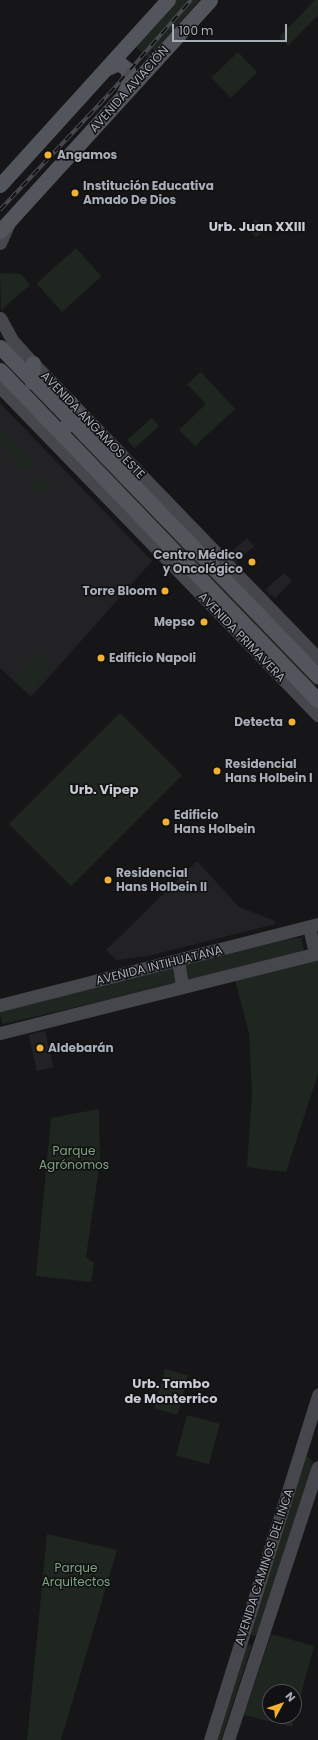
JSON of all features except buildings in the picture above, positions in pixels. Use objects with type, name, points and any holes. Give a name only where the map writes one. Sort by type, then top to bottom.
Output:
[{"type":"main road","points":[[0,185],[168,0]]},
{"type":"main road","name":"AVENIDA AVIACIÓN","points":[[0,232],[210,0]]},
{"type":"main road","points":[[106,68],[119,63],[130,74],[129,82],[119,100]]},
{"type":"main road","points":[[0,243],[10,220]]},
{"type":"main road","name":"AVENIDA ANGAMOS ESTE","points":[[0,318],[12,340],[188,533]]},
{"type":"main road","name":"AVENIDA ANGAMOS ESTE","points":[[0,347],[4,365],[66,427],[188,533]]},
{"type":"main road","points":[[32,382],[33,363]]},
{"type":"main road","name":"AVENIDA ANGAMOS ESTE","points":[[4,365],[32,382],[66,427],[169,555]]},
{"type":"main road","points":[[0,387],[169,555]]},
{"type":"main road","points":[[66,427],[76,415],[70,402]]},
{"type":"main road","points":[[188,533],[318,658]]},
{"type":"main road","points":[[188,533],[318,676]]},
{"type":"main road","name":"AVENIDA PRIMAVERA","points":[[169,555],[318,700]]},
{"type":"main road","name":"AVENIDA PRIMAVERA","points":[[169,555],[318,715]]},
{"type":"main road","points":[[0,1032],[316,953],[314,925]]},
{"type":"main road","name":"AVENIDA INTIHUATANA","points":[[0,1006],[128,971],[178,960],[314,925]]},
{"type":"main road","points":[[178,960],[182,986]]},
{"type":"main road","points":[[0,996],[84,977],[128,971]]},
{"type":"main road","name":"AVENIDA CAMINOS DEL INCA","points":[[210,1740],[318,1395]]},
{"type":"main road","name":"AVENIDA CAMINOS DEL INCA","points":[[228,1740],[318,1467]]},
{"type":"main road","points":[[243,1636],[260,1642]]},
{"type":"shaded area","points":[[0,403],[152,561],[33,695],[30,696],[0,668]]},
{"type":"shaded area","points":[[247,538],[254,546],[235,563],[228,554]]},
{"type":"shaded area","points":[[284,573],[292,581],[275,598],[265,590]]},
{"type":"shaded area","points":[[197,861],[239,907],[273,920],[276,924],[148,956],[116,960],[106,950]]},
{"type":"shaded area","name":"Aldebarán","points":[[45,1031],[53,1067],[37,1071],[28,1035]]},
{"type":"green space","points":[[175,0],[200,0],[148,58],[133,44]]},
{"type":"green space","points":[[315,0],[318,0],[318,15],[288,46],[279,37]]},
{"type":"green space","points":[[238,52],[257,72],[231,98],[211,78]]},
{"type":"green space","points":[[256,219],[265,230],[255,237],[247,227]]},
{"type":"green space","points":[[76,248],[101,276],[62,312],[37,283]]},
{"type":"green space","points":[[0,273],[21,274],[30,285],[1,310]]},
{"type":"green space","points":[[201,372],[235,409],[195,446],[179,430],[206,404],[187,384]]},
{"type":"green space","points":[[152,418],[159,426],[134,448],[127,440]]},
{"type":"green space","points":[[0,430],[32,463],[25,470],[0,445]]},
{"type":"green space","points":[[80,437],[318,683],[313,687],[76,441]]},
{"type":"green space","points":[[39,477],[45,477],[50,482],[48,491],[45,493],[39,493],[34,488],[34,482]]},
{"type":"green space","points":[[38,651],[54,665],[29,693],[13,680]]},
{"type":"green space","points":[[120,713],[182,775],[71,886],[9,824]]},
{"type":"green space","points":[[301,938],[305,954],[185,982],[182,965],[281,939]]},
{"type":"green space","points":[[318,958],[318,1074],[286,1172],[247,1167],[252,1092],[249,1033],[235,980]]},
{"type":"green space","points":[[175,967],[179,984],[2,1024],[0,1007]]},
{"type":"green space","name":"Parque Agrónomos","points":[[99,1109],[100,1161],[86,1257],[94,1263],[91,1282],[36,1276],[51,1118]]},
{"type":"green space","points":[[165,1369],[188,1375],[178,1415],[154,1409]]},
{"type":"green space","points":[[187,1415],[220,1424],[209,1464],[176,1456]]},
{"type":"green space","points":[[306,1455],[313,1462],[257,1635],[253,1636],[249,1632]]},
{"type":"green space","name":"Parque Arquitectos","points":[[47,1534],[117,1550],[61,1740],[27,1740]]},
{"type":"green space","points":[[271,1634],[314,1646],[302,1690],[302,1684],[262,1684],[262,1720],[244,1715]]},
{"type":"green space","points":[[246,1644],[252,1646],[221,1740],[215,1740]]},
{"type":"green space","points":[[280,1724],[293,1724],[292,1727]]},
{"type":"railway","points":[[0,210],[109,94],[191,0]]},
{"type":"place","name":"Angamos","points":[[48,155]]},
{"type":"place","name":"Institución Educativa Amado De Dios","points":[[75,193]]},
{"type":"place","name":"Centro Médico y Oncológico","points":[[252,562]]},
{"type":"place","name":"Torre Bloom","points":[[165,591]]},
{"type":"place","name":"Mepso","points":[[204,622]]},
{"type":"place","name":"Edificio Napoli","points":[[101,658]]},
{"type":"place","name":"Detecta","points":[[292,722]]},
{"type":"place","name":"Residencial Hans Holbein I","points":[[217,771]]},
{"type":"place","name":"Edificio Hans Holbein","points":[[166,822]]},
{"type":"place","name":"Residencial Hans Holbein II","points":[[108,880]]},
{"type":"place","name":"Aldebarán","points":[[40,1048]]},
{"type":"district","name":"Urb. Juan XXIII","points":[[257,227]]},
{"type":"district","name":"Urb. Vipep","points":[[104,790]]},
{"type":"district","name":"Urb. Tambo de Monterrico","points":[[171,1392]]}]
